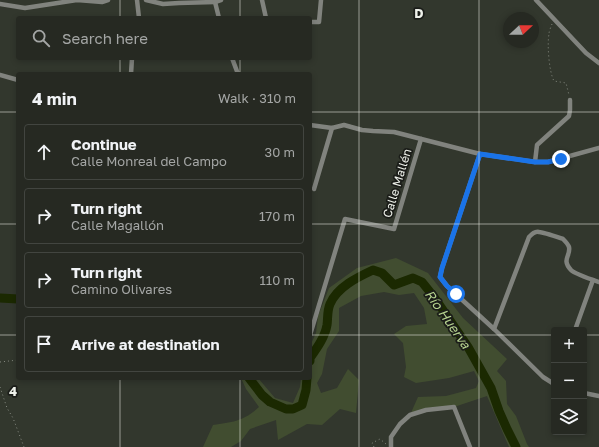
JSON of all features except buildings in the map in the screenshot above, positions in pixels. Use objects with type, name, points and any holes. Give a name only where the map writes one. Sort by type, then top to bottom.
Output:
[{"type":"street","points":[[0,4],[25,8],[77,0],[102,2],[108,0]]},
{"type":"street","points":[[137,0],[139,16]]},
{"type":"street","points":[[146,0],[163,4],[178,1],[215,2],[221,0]]},
{"type":"street","points":[[262,0],[266,16]]},
{"type":"street","points":[[312,22],[319,22],[321,0]]},
{"type":"street","points":[[536,0],[586,53],[599,63]]},
{"type":"street","points":[[215,2],[218,16]]},
{"type":"street","points":[[131,72],[132,60]]},
{"type":"street","points":[[233,60],[237,72]]},
{"type":"street","points":[[0,75],[16,79]]},
{"type":"street","points":[[535,162],[536,145],[569,116],[570,100]]},
{"type":"street","points":[[312,125],[332,128],[344,125],[362,130],[394,132],[480,154],[535,162],[548,162],[599,148]]},
{"type":"street","points":[[314,189],[332,128]]},
{"type":"street","name":"Calle Mallén","points":[[312,328],[345,219],[394,229],[421,139]]},
{"type":"street","points":[[480,154],[440,277],[447,286],[543,377],[551,382]]},
{"type":"street","points":[[494,329],[529,236],[533,233],[539,232],[564,240],[568,246],[569,252],[566,258],[566,263],[572,271],[599,282]]},
{"type":"street","points":[[576,327],[593,280]]},
{"type":"street","points":[[587,394],[599,396]]},
{"type":"street","points":[[390,447],[391,437],[400,424],[410,416],[426,410],[454,408],[470,447]]},
{"type":"path","points":[[554,18],[549,33],[550,67],[554,81],[566,83],[570,100]]},
{"type":"path","points":[[0,362],[16,360]]},
{"type":"path","points":[[0,387],[7,408],[13,418],[24,447]]},
{"type":"path","points":[[374,447],[372,443],[380,438],[390,447]]},
{"type":"green space","points":[[396,258],[428,273],[463,318],[507,359],[497,371],[506,381],[507,404],[516,416],[529,447],[509,447],[487,396],[454,407],[426,410],[410,415],[418,397],[446,396],[476,388],[479,381],[474,371],[449,378],[416,383],[404,377],[406,367],[403,343],[394,334],[406,326],[427,324],[424,308],[414,293],[399,295],[384,292],[361,296],[339,308],[339,331],[327,349],[322,374],[317,383],[321,393],[337,388],[348,369],[359,380],[356,413],[340,409],[322,425],[307,424],[278,440],[276,420],[250,429],[241,441],[231,447],[203,447],[213,425],[238,420],[254,412],[259,407],[246,389],[242,380],[260,380],[275,398],[293,403],[300,387],[301,380],[312,380],[312,342],[316,333],[318,316],[329,288],[357,268]]},
{"type":"waterway","name":"Río Huerva","points":[[312,355],[324,334],[327,325],[328,312],[333,298],[338,292],[355,279],[373,270],[382,273],[394,285],[413,278],[422,282],[468,347],[491,388],[499,411],[516,447]]},
{"type":"waterway","name":"Río Huerva","points":[[0,298],[16,299]]},
{"type":"waterway","name":"Río Huerva","points":[[251,380],[262,395],[270,402],[286,409],[293,409],[302,405],[307,380]]},
{"type":"route","points":[[456,294],[440,277],[480,154],[535,162],[548,162],[561,159]]}]
